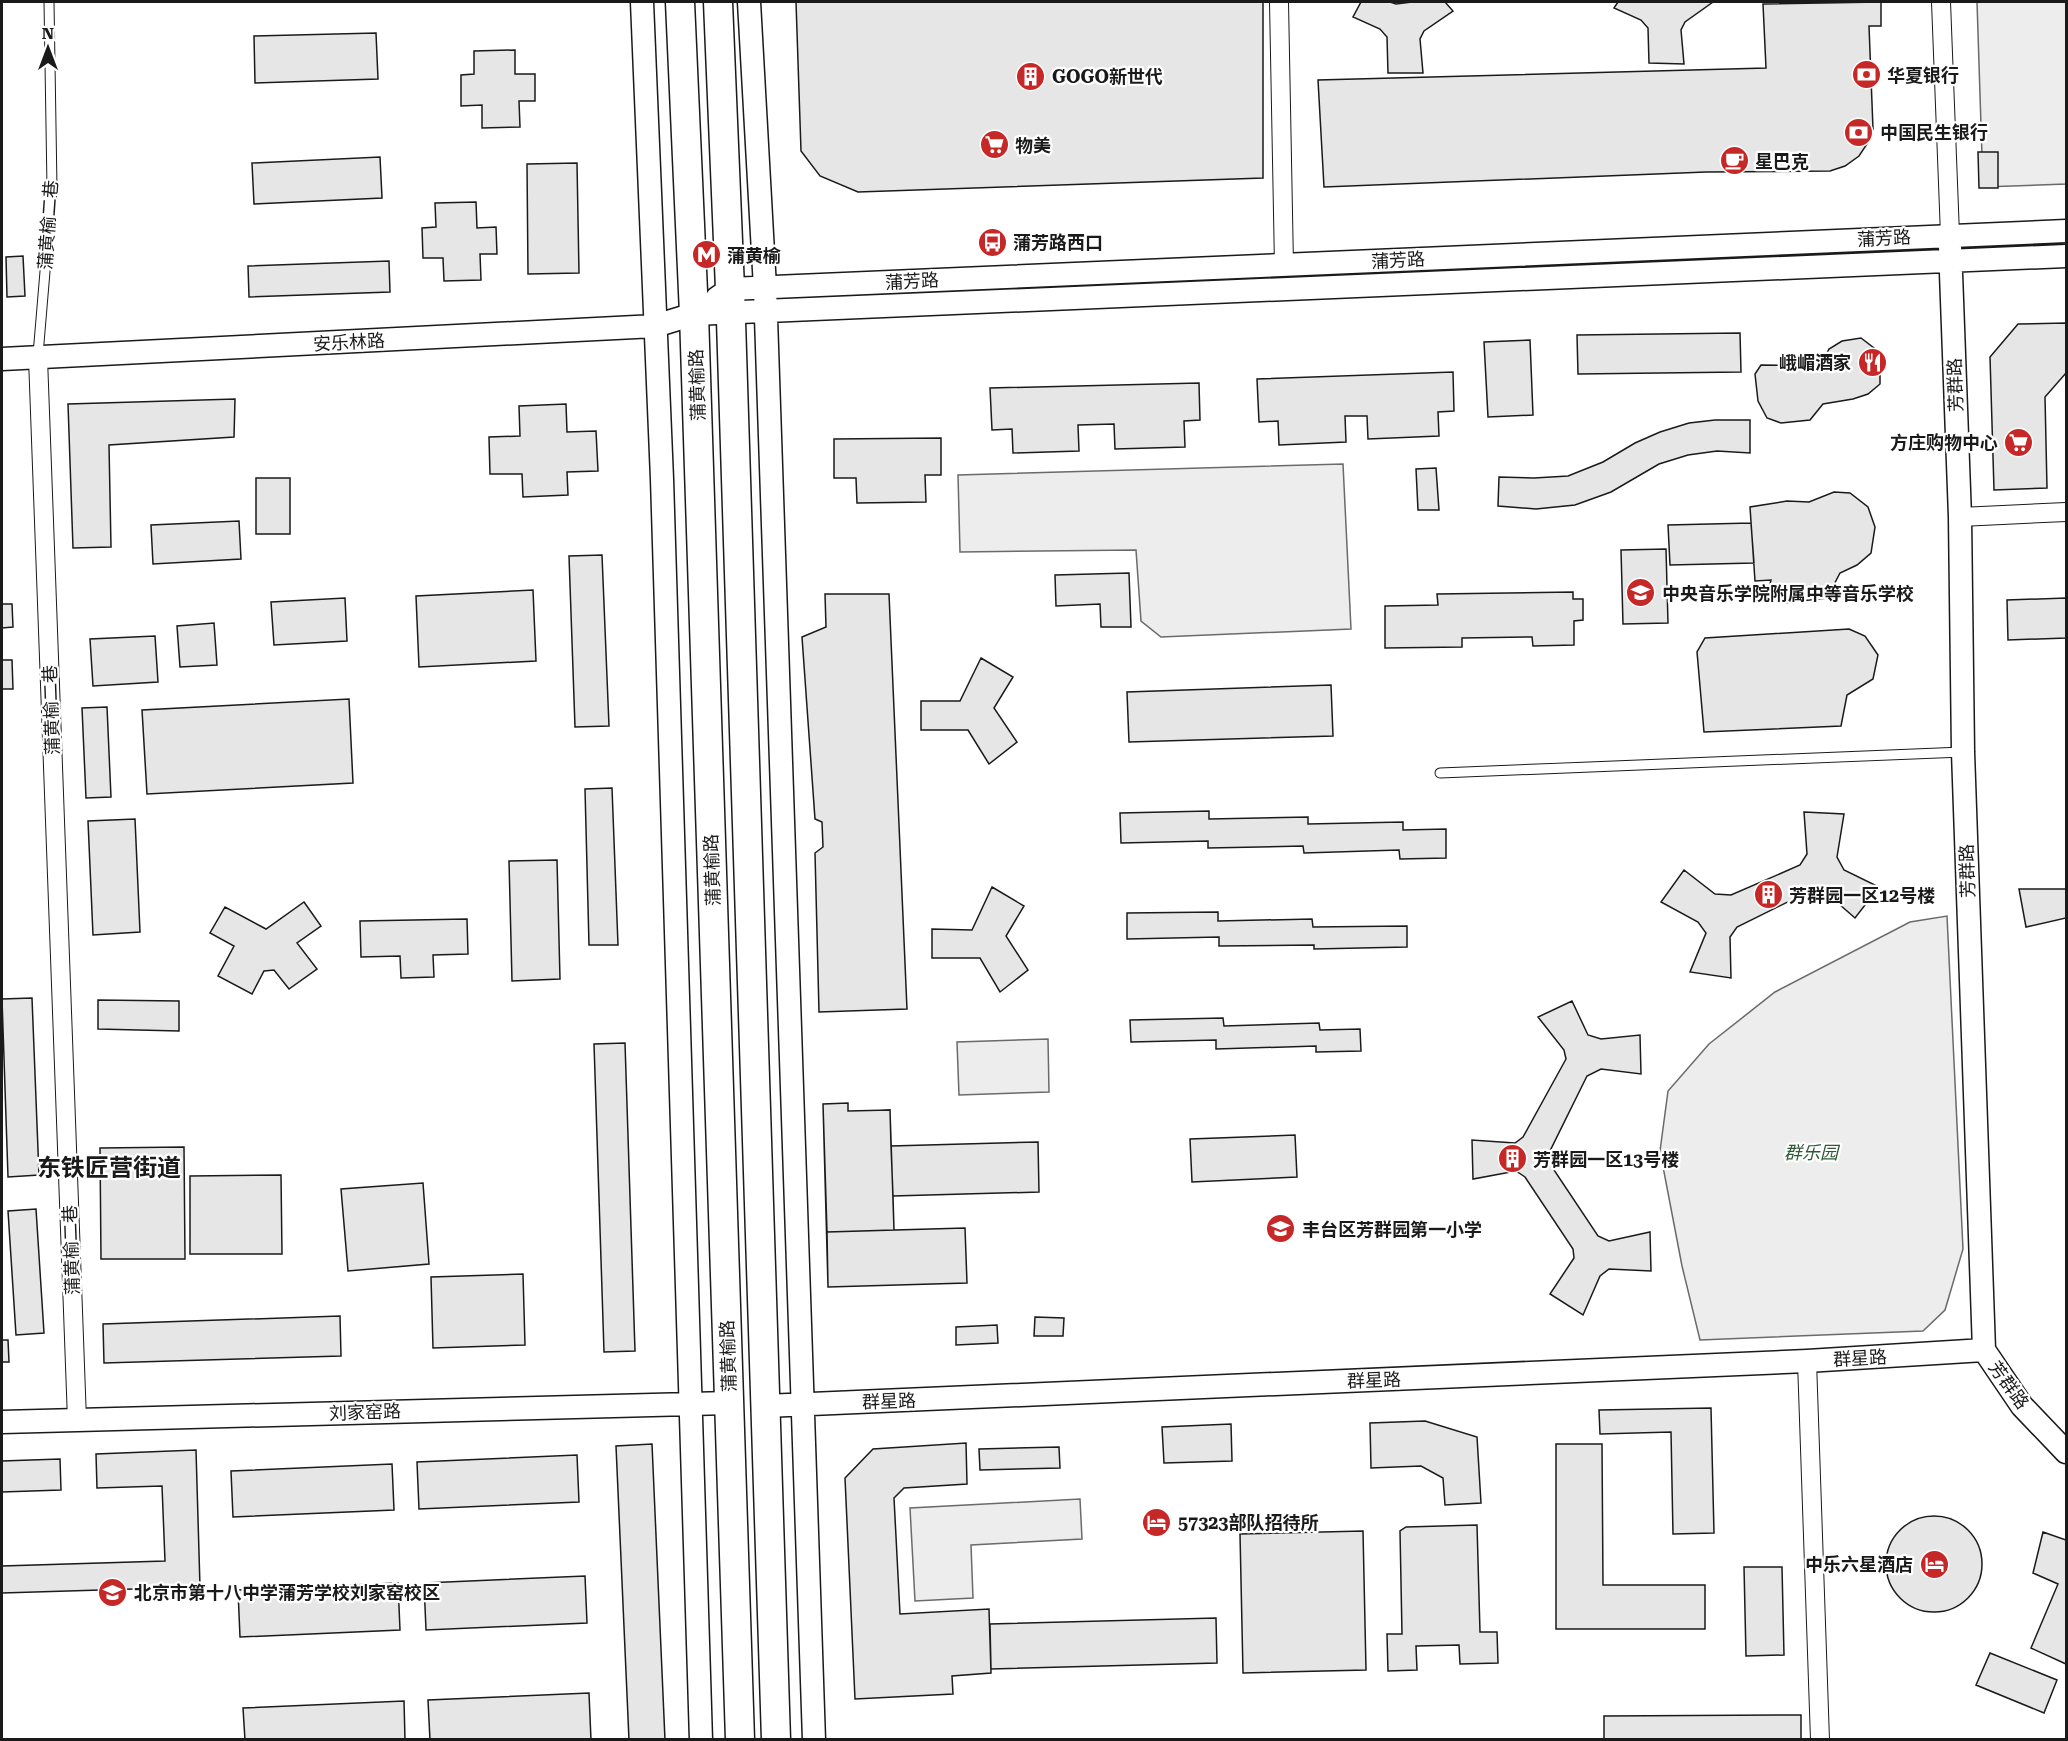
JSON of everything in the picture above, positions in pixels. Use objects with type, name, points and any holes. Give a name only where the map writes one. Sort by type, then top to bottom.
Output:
[{"type":"main road","name":"蒲黄榆路","points":[[680,2],[694,314],[740,1740]]},
{"type":"main road","name":"蒲黄榆路","points":[[718,2],[730,301],[776,1740]]},
{"type":"street","points":[[642,2],[666,598],[701,1740]]},
{"type":"street","points":[[749,2],[766,312],[814,1740]]},
{"type":"street","points":[[1279,2],[1284,265]]},
{"type":"street","points":[[1941,2],[1950,235]]},
{"type":"street","name":"蒲芳路","points":[[730,301],[765,288],[2067,231]]},
{"type":"street","name":"芳群路","points":[[1950,235],[1960,517],[1963,752],[1984,1350],[2022,1406],[2067,1452]]},
{"type":"street","name":"蒲芳路","points":[[730,301],[766,312],[2067,256]]},
{"type":"street","name":"安乐林路","points":[[2,359],[655,326],[730,301]]},
{"type":"street","name":"蒲黄榆二巷","points":[[38,358],[77,1420]]},
{"type":"street","points":[[1960,517],[2067,512]]},
{"type":"street","name":"群星路","points":[[765,1406],[1807,1361],[1984,1350]]},
{"type":"street","points":[[1807,1361],[1820,1740]]},
{"type":"street","name":"刘家窑路","points":[[2,1422],[729,1403]]},
{"type":"lane","name":"蒲黄榆二巷","points":[[38,358],[52,188],[49,2]]},
{"type":"lane","points":[[1440,773],[1963,752]]},
{"type":"shaded area","points":[[1977,2],[2066,2],[2066,184],[1983,187]]},
{"type":"shaded area","points":[[1343,464],[1351,629],[1161,637],[1141,621],[1136,550],[960,552],[958,475]]},
{"type":"shaded area","name":"群乐园","points":[[1947,916],[1963,1249],[1945,1310],[1923,1331],[1700,1340],[1682,1266],[1660,1151],[1668,1091],[1709,1044],[1775,992],[1910,922]]},
{"type":"shaded area","points":[[1048,1039],[1049,1092],[959,1095],[957,1042]]},
{"type":"shaded area","points":[[1080,1499],[1082,1539],[971,1545],[973,1598],[915,1601],[910,1508]]},
{"type":"building","name":"GOGO新世代","points":[[796,2],[1263,2],[1263,178],[858,192],[820,176],[801,151]]},
{"type":"building","points":[[1361,2],[1396,4],[1445,2],[1453,11],[1424,31],[1420,39],[1423,73],[1388,73],[1387,37],[1380,29],[1353,17]]},
{"type":"building","points":[[1618,2],[1713,2],[1685,22],[1681,30],[1684,64],[1649,63],[1648,28],[1641,20],[1614,8]]},
{"type":"building","points":[[1881,2],[1881,26],[1869,26],[1873,129],[1869,141],[1859,156],[1845,166],[1830,171],[1706,172],[1324,187],[1318,80],[1766,68],[1763,4]]},
{"type":"building","points":[[376,33],[378,79],[255,83],[254,36]]},
{"type":"building","points":[[515,50],[515,74],[535,74],[535,101],[519,101],[520,127],[482,128],[482,105],[461,106],[461,75],[474,74],[474,51]]},
{"type":"building","points":[[1978,152],[1998,152],[1998,188],[1979,188]]},
{"type":"building","points":[[380,157],[382,198],[254,204],[252,163]]},
{"type":"building","points":[[577,163],[579,273],[528,274],[527,164]]},
{"type":"building","points":[[476,202],[477,228],[496,227],[497,254],[480,254],[481,280],[444,281],[443,258],[423,258],[422,228],[436,227],[435,203]]},
{"type":"building","points":[[23,256],[25,296],[7,297],[6,257]]},
{"type":"building","points":[[389,261],[390,292],[249,297],[248,266]]},
{"type":"building","name":"方庄购物中心","points":[[2066,323],[2066,373],[2045,397],[2047,488],[1994,490],[1990,357],[2018,324]]},
{"type":"building","points":[[1740,333],[1741,372],[1578,374],[1577,335]]},
{"type":"building","points":[[1861,338],[1874,348],[1880,365],[1880,384],[1868,394],[1823,404],[1810,420],[1781,423],[1767,418],[1758,401],[1755,374],[1761,365],[1820,366],[1829,349],[1842,341]]},
{"type":"building","points":[[1530,340],[1533,415],[1488,417],[1484,342]]},
{"type":"building","points":[[1453,372],[1454,411],[1438,412],[1439,436],[1368,439],[1367,416],[1345,416],[1346,442],[1279,445],[1278,421],[1259,422],[1257,379]]},
{"type":"building","points":[[1199,383],[1200,420],[1184,421],[1185,447],[1115,449],[1114,424],[1078,425],[1079,451],[1013,453],[1012,429],[992,430],[990,388]]},
{"type":"building","points":[[235,399],[234,437],[109,445],[111,547],[73,548],[68,404]]},
{"type":"building","points":[[566,404],[567,432],[596,431],[598,471],[567,472],[568,495],[523,497],[522,474],[490,474],[489,437],[520,436],[519,406]]},
{"type":"building","points":[[1750,420],[1750,453],[1717,451],[1688,455],[1659,464],[1611,492],[1575,505],[1536,509],[1498,506],[1499,477],[1568,476],[1603,462],[1635,443],[1660,432],[1689,423]]},
{"type":"building","points":[[941,438],[941,475],[925,475],[926,502],[857,503],[856,478],[834,478],[834,439]]},
{"type":"building","points":[[1436,468],[1439,510],[1418,510],[1416,469]]},
{"type":"building","points":[[256,478],[290,478],[290,534],[256,534]]},
{"type":"building","points":[[1834,492],[1850,493],[1868,507],[1875,527],[1871,553],[1857,565],[1840,573],[1827,598],[1783,603],[1768,592],[1771,580],[1755,581],[1750,507],[1787,501],[1809,502]]},
{"type":"building","points":[[239,521],[241,559],[153,564],[151,525]]},
{"type":"building","points":[[1751,523],[1754,563],[1670,565],[1668,525]]},
{"type":"building","points":[[1666,549],[1668,623],[1623,624],[1621,550]]},
{"type":"building","points":[[602,555],[609,726],[575,727],[569,556]]},
{"type":"building","points":[[1129,573],[1131,627],[1101,627],[1100,604],[1056,606],[1055,575]]},
{"type":"building","points":[[533,590],[536,661],[419,667],[416,596]]},
{"type":"building","points":[[1573,592],[1573,599],[1583,599],[1583,620],[1574,621],[1574,645],[1533,646],[1532,637],[1462,638],[1462,647],[1385,648],[1385,606],[1438,605],[1437,594]]},
{"type":"building","points":[[825,594],[889,594],[907,1009],[819,1012],[815,853],[823,847],[822,822],[815,819],[802,637],[826,627]]},
{"type":"building","points":[[345,598],[347,641],[274,645],[271,602]]},
{"type":"building","points":[[2066,598],[2066,638],[2008,640],[2007,600]]},
{"type":"building","points":[[2,604],[12,604],[13,627],[2,628]]},
{"type":"building","points":[[214,623],[217,665],[180,667],[177,626]]},
{"type":"building","points":[[1849,629],[1865,636],[1878,655],[1873,679],[1847,695],[1841,726],[1704,732],[1697,652],[1705,638]]},
{"type":"building","points":[[155,636],[158,682],[93,686],[90,639]]},
{"type":"building","points":[[981,658],[1013,677],[994,708],[1017,742],[989,764],[968,730],[921,730],[921,701],[960,701]]},
{"type":"building","points":[[2,660],[12,660],[13,689],[2,689]]},
{"type":"building","points":[[1331,685],[1333,736],[1129,742],[1127,692]]},
{"type":"building","points":[[349,699],[353,783],[147,794],[142,710]]},
{"type":"building","points":[[107,707],[111,797],[86,798],[82,708]]},
{"type":"building","points":[[612,788],[618,945],[589,945],[585,789]]},
{"type":"building","points":[[1209,811],[1209,819],[1308,817],[1308,824],[1403,822],[1403,830],[1446,829],[1446,858],[1400,859],[1399,850],[1304,853],[1303,846],[1208,848],[1208,841],[1121,843],[1120,813]]},
{"type":"building","name":"芳群园一区12号楼","points":[[1804,812],[1844,814],[1837,857],[1844,870],[1879,887],[1855,918],[1824,891],[1812,890],[1737,927],[1730,937],[1731,978],[1690,972],[1706,933],[1698,922],[1661,902],[1684,870],[1715,894],[1731,895],[1800,865],[1807,854]]},
{"type":"building","points":[[135,819],[140,932],[93,935],[88,821]]},
{"type":"building","points":[[557,860],[560,979],[512,981],[509,861]]},
{"type":"building","points":[[992,887],[1024,906],[1006,936],[1028,970],[1000,992],[980,958],[932,958],[932,929],[972,930]]},
{"type":"building","points":[[2019,889],[2066,889],[2066,918],[2026,927]]},
{"type":"building","points":[[304,902],[321,926],[297,943],[317,969],[289,989],[274,970],[264,971],[252,994],[218,976],[234,946],[210,933],[225,907],[266,929]]},
{"type":"building","points":[[1218,912],[1218,921],[1312,919],[1313,927],[1407,926],[1407,947],[1314,949],[1314,945],[1219,946],[1219,937],[1127,939],[1127,913]]},
{"type":"building","points":[[467,919],[468,954],[433,955],[434,977],[401,978],[400,956],[361,957],[360,921]]},
{"type":"building","points":[[32,998],[39,1175],[8,1177],[2,999]]},
{"type":"building","points":[[98,1000],[179,1001],[179,1031],[98,1029]]},
{"type":"building","name":"芳群园一区13号楼","points":[[1572,1001],[1588,1035],[1601,1039],[1640,1035],[1641,1074],[1601,1069],[1587,1076],[1550,1151],[1552,1167],[1598,1236],[1609,1241],[1650,1232],[1651,1271],[1609,1269],[1600,1276],[1583,1315],[1550,1294],[1574,1258],[1573,1249],[1525,1177],[1516,1171],[1473,1179],[1472,1140],[1515,1143],[1523,1137],[1566,1059],[1564,1050],[1538,1017]]},
{"type":"building","points":[[1223,1018],[1224,1026],[1319,1023],[1320,1030],[1360,1029],[1361,1051],[1316,1052],[1316,1046],[1216,1049],[1216,1040],[1131,1042],[1130,1020]]},
{"type":"building","points":[[625,1043],[635,1351],[604,1352],[594,1044]]},
{"type":"building","points":[[848,1103],[848,1111],[890,1110],[891,1146],[1038,1142],[1039,1192],[893,1196],[894,1230],[965,1228],[967,1283],[828,1287],[823,1104]]},
{"type":"building","points":[[848,1103],[848,1111],[890,1110],[894,1230],[827,1232],[823,1104]]},
{"type":"building","points":[[1295,1135],[1297,1177],[1192,1182],[1190,1139]]},
{"type":"building","points":[[1038,1142],[1039,1192],[893,1196],[891,1146]]},
{"type":"building","points":[[184,1147],[185,1259],[101,1259],[100,1148]]},
{"type":"building","points":[[281,1175],[282,1254],[190,1254],[190,1176]]},
{"type":"building","points":[[423,1183],[429,1264],[348,1271],[341,1189]]},
{"type":"building","points":[[36,1209],[44,1333],[16,1335],[8,1211]]},
{"type":"building","points":[[965,1228],[967,1283],[828,1287],[827,1232]]},
{"type":"building","points":[[523,1274],[525,1345],[433,1348],[431,1277]]},
{"type":"building","points":[[340,1316],[341,1356],[104,1363],[103,1324]]},
{"type":"building","points":[[1035,1317],[1064,1318],[1063,1336],[1034,1336]]},
{"type":"building","points":[[997,1325],[998,1343],[956,1345],[956,1327]]},
{"type":"building","points":[[2,1340],[8,1340],[9,1362],[2,1362]]},
{"type":"building","points":[[1711,1408],[1714,1533],[1673,1534],[1671,1432],[1600,1434],[1599,1410]]},
{"type":"building","points":[[1425,1421],[1477,1437],[1481,1503],[1445,1505],[1443,1478],[1421,1466],[1371,1468],[1370,1423]]},
{"type":"building","points":[[1231,1424],[1232,1461],[1164,1463],[1162,1427]]},
{"type":"building","points":[[966,1443],[967,1484],[904,1488],[894,1498],[900,1614],[989,1609],[991,1673],[952,1676],[953,1694],[855,1699],[845,1478],[873,1449]]},
{"type":"building","points":[[652,1444],[665,1740],[629,1740],[616,1446]]},
{"type":"building","points":[[1556,1444],[1602,1444],[1603,1585],[1705,1585],[1705,1629],[1556,1629]]},
{"type":"building","points":[[1059,1447],[1060,1468],[980,1470],[979,1449]]},
{"type":"building","points":[[196,1450],[200,1587],[2,1593],[2,1566],[165,1561],[162,1486],[97,1488],[96,1454]]},
{"type":"building","points":[[577,1455],[579,1502],[419,1509],[417,1462]]},
{"type":"building","points":[[60,1459],[61,1490],[2,1492],[2,1461]]},
{"type":"building","points":[[392,1464],[394,1510],[233,1517],[231,1471]]},
{"type":"building","name":"中乐六星酒店","points":[[1934,1516],[1952,1520],[1968,1530],[1978,1546],[1982,1564],[1978,1582],[1968,1598],[1952,1608],[1934,1612],[1916,1608],[1900,1598],[1890,1582],[1886,1564],[1890,1546],[1900,1530],[1916,1520]]},
{"type":"building","points":[[1477,1525],[1480,1632],[1497,1632],[1498,1663],[1460,1664],[1459,1645],[1416,1646],[1417,1670],[1388,1671],[1387,1634],[1402,1634],[1400,1531],[1406,1527]]},
{"type":"building","points":[[1363,1531],[1366,1670],[1243,1673],[1240,1534]]},
{"type":"building","points":[[2043,1532],[2066,1540],[2066,1664],[2031,1648],[2058,1584],[2033,1573]]},
{"type":"building","points":[[1744,1567],[1782,1567],[1784,1655],[1746,1656]]},
{"type":"building","points":[[585,1576],[587,1623],[426,1630],[424,1583]]},
{"type":"building","points":[[398,1583],[400,1630],[240,1637],[238,1590]]},
{"type":"building","points":[[1216,1618],[1217,1663],[991,1669],[990,1624]]},
{"type":"building","points":[[1990,1653],[2057,1680],[2044,1713],[1976,1685]]},
{"type":"building","points":[[589,1693],[591,1740],[430,1740],[428,1700]]},
{"type":"building","points":[[404,1701],[405,1740],[245,1740],[243,1708]]},
{"type":"building","points":[[1801,1715],[1801,1740],[1604,1740],[1604,1716]]},
{"type":"place","name":"华夏银行","points":[[1866,75]]},
{"type":"place","name":"GOGO新世代","points":[[1031,76]]},
{"type":"place","name":"中国民生银行","points":[[1859,132]]},
{"type":"place","name":"物美","points":[[994,145]]},
{"type":"place","name":"星巴克","points":[[1734,161]]},
{"type":"place","name":"蒲芳路西口","points":[[992,242]]},
{"type":"place","name":"蒲黄榆","points":[[706,255]]},
{"type":"place","name":"峨嵋酒家","points":[[1872,362]]},
{"type":"place","name":"方庄购物中心","points":[[2019,442]]},
{"type":"place","name":"中央音乐学院附属中等音乐学校","points":[[1641,593]]},
{"type":"place","name":"芳群园一区12号楼","points":[[1768,895]]},
{"type":"place","name":"芳群园一区13号楼","points":[[1512,1159]]},
{"type":"place","name":"丰台区芳群园第一小学","points":[[1281,1229]]},
{"type":"place","name":"57323部队招待所","points":[[1157,1522]]},
{"type":"place","name":"中乐六星酒店","points":[[1934,1564]]},
{"type":"place","name":"北京市第十八中学蒲芳学校刘家窑校区","points":[[113,1592]]},
{"type":"district","name":"东铁匠营街道","points":[[109,1168]]}]
